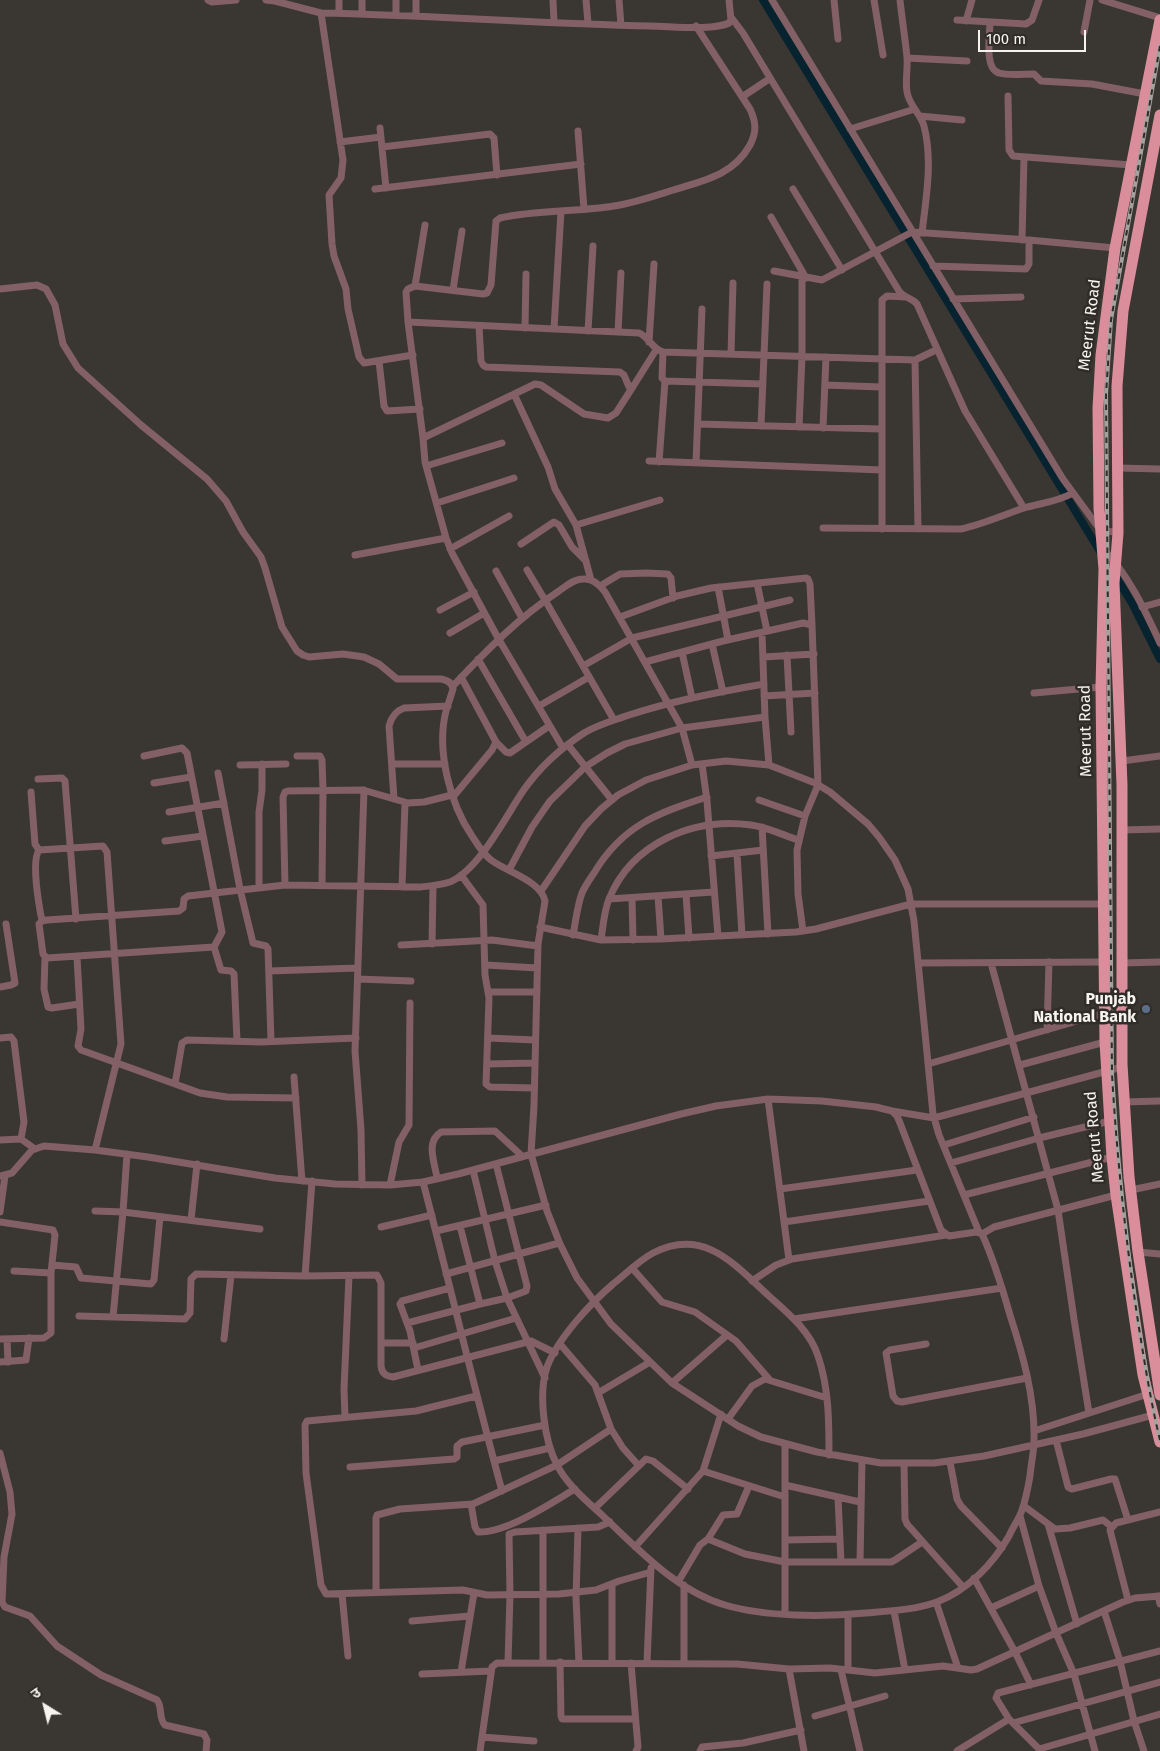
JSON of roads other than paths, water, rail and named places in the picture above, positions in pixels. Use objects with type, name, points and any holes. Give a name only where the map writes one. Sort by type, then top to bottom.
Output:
[{"type":"highway","name":"Meerut Road","points":[[1160,19],[1116,248],[1101,355],[1098,408],[1099,508],[1103,549],[1112,564],[1114,583],[1122,762],[1122,1067],[1124,1102],[1130,1190],[1160,1395]]},
{"type":"highway","name":"Meerut Road","points":[[1160,115],[1155,165],[1123,312],[1117,386],[1118,532],[1112,564],[1101,687],[1105,1042],[1112,1158],[1143,1375],[1156,1419],[1160,1442]]},
{"type":"street","points":[[208,0],[212,2],[236,0]]},
{"type":"street","points":[[266,0],[321,13],[621,25],[721,26],[729,22],[731,17]]},
{"type":"street","points":[[339,0],[339,13]]},
{"type":"street","points":[[362,0],[362,14]]},
{"type":"street","points":[[396,0],[396,15]]},
{"type":"street","points":[[416,0],[416,16]]},
{"type":"street","points":[[553,0],[554,22]]},
{"type":"street","points":[[586,0],[588,23]]},
{"type":"street","points":[[619,0],[621,25]]},
{"type":"street","points":[[729,0],[731,17],[743,33],[899,291],[906,297]]},
{"type":"street","points":[[772,0],[910,233],[953,299],[1068,495],[1101,531],[1118,532]]},
{"type":"street","points":[[834,0],[838,39]]},
{"type":"street","points":[[874,0],[883,55]]},
{"type":"street","points":[[900,0],[907,58],[908,97],[920,116],[926,139],[928,166],[922,233]]},
{"type":"street","points":[[966,21],[972,0]]},
{"type":"street","points":[[957,20],[1026,24],[1032,20],[1039,0]]},
{"type":"street","points":[[1084,32],[1090,0]]},
{"type":"street","points":[[1102,0],[1160,19]]},
{"type":"street","points":[[321,13],[343,160],[343,171],[339,182],[329,195],[332,250],[346,290],[348,309],[360,359],[364,363],[412,355]]},
{"type":"street","points":[[990,22],[990,64],[995,72],[1002,74],[1034,74],[1038,76],[1041,82],[1092,84],[1145,94]]},
{"type":"street","points":[[612,800],[586,767],[565,746],[549,726],[450,550],[426,466],[406,292],[415,286],[483,294],[490,290],[497,219],[636,202],[709,179],[735,166],[745,153],[755,132],[754,118],[696,26]]},
{"type":"street","points":[[907,58],[967,61]]},
{"type":"street","points":[[742,97],[770,79]]},
{"type":"street","points":[[1008,96],[1010,150],[1014,156],[1131,165]]},
{"type":"street","points":[[850,129],[915,108]]},
{"type":"street","points":[[920,116],[962,120]]},
{"type":"street","points":[[380,128],[386,188]]},
{"type":"street","points":[[578,131],[584,208]]},
{"type":"street","points":[[382,147],[490,134],[494,138],[497,174]]},
{"type":"street","points":[[340,142],[381,137]]},
{"type":"street","points":[[933,266],[1026,268],[1028,264],[1024,157]]},
{"type":"street","points":[[375,190],[581,164]]},
{"type":"street","points":[[793,189],[842,270]]},
{"type":"street","points":[[554,329],[561,211]]},
{"type":"street","points":[[771,217],[804,277],[799,427]]},
{"type":"street","points":[[415,286],[425,225]]},
{"type":"street","points":[[453,290],[462,231]]},
{"type":"street","points":[[774,271],[822,280],[910,233],[1116,248]]},
{"type":"street","points":[[588,331],[593,246]]},
{"type":"street","points":[[649,342],[654,264]]},
{"type":"street","points":[[618,332],[621,273]]},
{"type":"street","points":[[524,328],[526,274]]},
{"type":"street","points":[[731,354],[733,283]]},
{"type":"street","points":[[762,426],[767,284]]},
{"type":"street","points":[[0,289],[37,285],[46,289],[55,305],[64,344],[78,368],[123,409],[207,479],[219,492],[260,557],[282,627],[303,656],[343,654],[364,657],[379,664],[397,679],[441,679],[447,680],[453,686]]},
{"type":"street","points":[[882,529],[882,300],[887,296],[906,297],[912,299],[917,304],[965,411],[1024,508]]},
{"type":"street","points":[[953,299],[1021,297]]},
{"type":"street","points":[[696,463],[702,309]]},
{"type":"street","points":[[408,322],[642,334],[660,351],[701,354],[915,360],[936,350]]},
{"type":"street","points":[[479,326],[481,361],[486,367],[620,372],[624,375],[629,387],[634,385]]},
{"type":"street","points":[[423,438],[531,385],[538,384],[584,414],[608,418],[616,413],[634,385],[660,351]]},
{"type":"street","points":[[659,462],[665,381],[662,378],[660,351]]},
{"type":"street","points":[[823,428],[826,357]]},
{"type":"street","points":[[915,360],[918,529]]},
{"type":"street","points":[[379,361],[384,406],[387,411],[420,410]]},
{"type":"street","points":[[665,381],[763,384]]},
{"type":"street","points":[[825,385],[881,387]]},
{"type":"street","points":[[514,394],[548,467],[555,488],[576,525],[591,580]]},
{"type":"street","points":[[698,424],[881,429]]},
{"type":"street","points":[[426,466],[502,443]]},
{"type":"street","points":[[649,461],[882,470]]},
{"type":"street","points":[[1118,468],[1160,469]]},
{"type":"street","points":[[437,503],[514,478]]},
{"type":"street","points":[[823,528],[961,529],[1068,495]]},
{"type":"street","points":[[576,525],[660,500]]},
{"type":"street","points":[[450,550],[509,516]]},
{"type":"street","points":[[521,544],[554,522],[559,525],[572,547],[586,562]]},
{"type":"street","points":[[355,555],[446,538]]},
{"type":"street","points":[[1112,564],[1142,607],[1160,643]]},
{"type":"street","points":[[527,570],[614,720]]},
{"type":"street","points":[[496,571],[522,618]]},
{"type":"street","points":[[600,586],[620,574],[668,574],[671,578],[674,598]]},
{"type":"street","points":[[692,765],[682,728],[669,703],[600,586],[591,580],[581,579],[574,581],[545,600],[498,638],[453,686],[444,722],[445,764],[452,796],[462,822],[483,853],[541,891],[546,901],[538,946],[530,1154],[560,1243],[577,1278],[593,1301],[610,1324],[672,1383],[760,1437],[830,1455],[862,1461],[904,1464],[950,1462],[1156,1419]]},
{"type":"street","points":[[620,618],[696,591],[718,587],[808,579],[810,584],[814,654],[818,785],[805,816],[798,840],[797,876],[803,931]]},
{"type":"street","points":[[757,583],[765,632],[763,657],[764,696],[769,766]]},
{"type":"street","points":[[718,587],[728,640]]},
{"type":"street","points":[[440,610],[474,592]]},
{"type":"street","points":[[583,666],[632,638],[790,600]]},
{"type":"street","points":[[1142,607],[1160,602]]},
{"type":"street","points":[[450,633],[484,613]]},
{"type":"street","points":[[645,662],[803,623],[812,625]]},
{"type":"street","points":[[712,644],[723,692]]},
{"type":"street","points":[[682,652],[692,698]]},
{"type":"street","points":[[763,657],[814,654]]},
{"type":"street","points":[[787,656],[791,732]]},
{"type":"street","points":[[478,659],[526,742]]},
{"type":"street","points":[[461,677],[496,742],[506,752],[510,753],[549,726]]},
{"type":"street","points":[[539,706],[589,677]]},
{"type":"street","points":[[42,921],[179,911],[184,907],[184,899],[186,897],[260,887],[285,885],[402,887],[433,886],[450,882],[461,875],[483,853],[524,790],[540,770],[565,746],[597,726],[656,706],[764,684]]},
{"type":"street","points":[[1034,693],[1101,687]]},
{"type":"street","points":[[764,696],[815,693]]},
{"type":"street","points":[[394,799],[389,726],[395,715],[404,708],[448,706]]},
{"type":"street","points":[[509,870],[532,827],[550,801],[586,767],[625,744],[682,728],[765,717]]},
{"type":"street","points":[[285,885],[284,794],[288,791],[364,790],[405,802],[424,802],[452,796],[492,750],[496,742]]},
{"type":"street","points":[[144,756],[182,748],[187,753],[222,932],[214,947],[220,970],[232,971],[234,974],[237,1041]]},
{"type":"street","points":[[297,756],[320,756],[322,758],[324,790],[322,886]]},
{"type":"street","points":[[1122,762],[1160,756]]},
{"type":"street","points":[[541,891],[585,826],[612,800],[646,780],[692,765],[726,761],[769,766],[818,785],[830,792],[868,824],[880,837],[895,860],[908,889],[914,921],[934,1118],[1002,1288],[1022,1352],[1027,1378],[1034,1444],[1024,1506],[1002,1548],[983,1572],[963,1587],[936,1602],[907,1610],[848,1615],[785,1614],[723,1605],[701,1596],[681,1584],[635,1547],[575,1488],[557,1465],[550,1448],[545,1425],[543,1386],[548,1366],[560,1344],[593,1301],[650,1254],[667,1248],[690,1244],[699,1245],[708,1248],[731,1262],[794,1320],[814,1345],[819,1358],[827,1398],[830,1419],[830,1455]]},
{"type":"street","points":[[260,887],[258,812],[262,793],[262,764]]},
{"type":"street","points":[[240,765],[286,764]]},
{"type":"street","points":[[392,764],[445,764]]},
{"type":"street","points":[[702,764],[707,798],[718,936]]},
{"type":"street","points":[[218,773],[240,889],[253,943],[266,946],[268,949],[271,1041]]},
{"type":"street","points":[[154,783],[191,777]]},
{"type":"street","points":[[38,779],[64,779],[76,919]]},
{"type":"street","points":[[362,1184],[356,1038],[364,790]]},
{"type":"street","points":[[31,792],[35,844],[38,850],[36,857],[38,898],[42,921],[39,924],[45,957],[44,989],[48,1007],[79,1004]]},
{"type":"street","points":[[573,935],[582,892],[603,857],[610,849],[628,833],[655,815],[668,809],[707,798]]},
{"type":"street","points":[[760,800],[805,816]]},
{"type":"street","points":[[402,887],[405,802]]},
{"type":"street","points":[[168,812],[224,803]]},
{"type":"street","points":[[601,940],[609,899],[620,878],[628,867],[650,848],[669,836],[709,824],[750,825],[762,827],[798,840]]},
{"type":"street","points":[[762,827],[768,934]]},
{"type":"street","points":[[1122,830],[1160,829]]},
{"type":"street","points":[[164,841],[203,836]]},
{"type":"street","points":[[38,850],[103,846],[106,849],[121,1044],[95,1150]]},
{"type":"street","points":[[711,856],[763,850]]},
{"type":"street","points":[[737,854],[742,935]]},
{"type":"street","points":[[461,875],[483,906],[485,975],[488,992],[486,1082],[490,1087],[534,1088]]},
{"type":"street","points":[[432,944],[433,886]]},
{"type":"street","points":[[609,899],[714,892]]},
{"type":"street","points":[[686,894],[689,938]]},
{"type":"street","points":[[658,896],[660,939]]},
{"type":"street","points":[[632,898],[633,940]]},
{"type":"street","points":[[540,928],[601,940],[689,938],[803,931],[911,904],[1103,904]]},
{"type":"street","points":[[0,987],[15,983],[6,924]]},
{"type":"street","points":[[402,945],[496,940],[538,946]]},
{"type":"street","points":[[45,957],[114,954],[203,946],[214,947]]},
{"type":"street","points":[[77,956],[82,1030],[79,1049],[200,1093],[227,1097],[296,1098]]},
{"type":"street","points":[[1047,1030],[1049,962]]},
{"type":"street","points":[[918,963],[1104,962]]},
{"type":"street","points":[[1122,963],[1160,962]]},
{"type":"street","points":[[992,963],[1058,1210],[1089,1413]]},
{"type":"street","points":[[486,965],[537,968]]},
{"type":"street","points":[[269,971],[358,968]]},
{"type":"street","points":[[358,979],[411,981]]},
{"type":"street","points":[[488,992],[537,992]]},
{"type":"street","points":[[390,1185],[399,1142],[409,1125],[410,1003]]},
{"type":"street","points":[[928,1064],[1105,1013]]},
{"type":"street","points":[[0,1038],[11,1037],[14,1041],[24,1122],[21,1139]]},
{"type":"street","points":[[175,1084],[182,1043],[185,1041],[271,1041],[356,1038]]},
{"type":"street","points":[[488,1038],[535,1040]]},
{"type":"street","points":[[1020,1065],[1105,1042]]},
{"type":"street","points":[[487,1064],[535,1063]]},
{"type":"street","points":[[0,1212],[2,1176],[12,1173],[35,1149],[44,1146],[127,1154],[275,1178],[390,1185],[423,1182],[716,1106],[768,1099],[831,1102],[876,1107],[934,1118],[1122,1067]]},
{"type":"street","points":[[294,1077],[302,1180]]},
{"type":"street","points":[[768,1099],[789,1260]]},
{"type":"street","points":[[1124,1102],[1160,1101]]},
{"type":"street","points":[[892,1111],[897,1116],[929,1201],[941,1230],[946,1235]]},
{"type":"street","points":[[944,1145],[1034,1117]]},
{"type":"street","points":[[951,1163],[1110,1121]]},
{"type":"street","points":[[438,1178],[432,1140],[441,1132],[495,1131],[522,1156]]},
{"type":"street","points":[[0,1140],[21,1139],[35,1149]]},
{"type":"street","points":[[113,1317],[127,1154]]},
{"type":"street","points":[[964,1195],[1112,1158]]},
{"type":"street","points":[[190,1220],[197,1164]]},
{"type":"street","points":[[407,1323],[506,1298],[523,1293],[526,1290],[527,1286],[496,1164]]},
{"type":"street","points":[[472,1170],[506,1298],[545,1378]]},
{"type":"street","points":[[780,1189],[917,1170]]},
{"type":"street","points":[[305,1276],[312,1181]]},
{"type":"street","points":[[423,1182],[462,1333],[476,1396],[502,1491]]},
{"type":"street","points":[[1130,1190],[1160,1184]]},
{"type":"street","points":[[752,1281],[776,1265],[789,1260],[946,1235],[981,1233],[994,1227],[1116,1195]]},
{"type":"street","points":[[784,1222],[929,1201]]},
{"type":"street","points":[[436,1231],[546,1205]]},
{"type":"street","points":[[95,1211],[123,1212],[260,1229]]},
{"type":"street","points":[[381,1227],[432,1215]]},
{"type":"street","points":[[52,1265],[75,1266],[81,1278],[151,1284],[154,1282],[160,1217]]},
{"type":"street","points":[[0,1222],[54,1231],[51,1273],[51,1334],[47,1337],[4,1339],[4,1362],[26,1360],[29,1338]]},
{"type":"street","points":[[460,1226],[480,1304]]},
{"type":"street","points":[[446,1274],[560,1243]]},
{"type":"street","points":[[1138,1252],[1160,1254]]},
{"type":"street","points":[[632,1268],[662,1302],[695,1312],[744,1348],[769,1380]]},
{"type":"street","points":[[14,1271],[51,1273]]},
{"type":"street","points":[[79,1316],[185,1319],[190,1313],[191,1279],[194,1275],[378,1275],[381,1279],[381,1366],[383,1374],[394,1377],[528,1342],[534,1342],[555,1354]]},
{"type":"street","points":[[224,1339],[231,1275]]},
{"type":"street","points":[[345,1418],[344,1389],[349,1276]]},
{"type":"street","points":[[418,1370],[414,1345],[400,1306],[401,1302],[450,1288]]},
{"type":"street","points":[[794,1320],[1002,1288]]},
{"type":"street","points":[[381,1343],[414,1345],[516,1318]]},
{"type":"street","points":[[672,1383],[728,1335]]},
{"type":"street","points":[[560,1344],[594,1385],[611,1429],[623,1448],[639,1466]]},
{"type":"street","points":[[926,1344],[890,1350],[886,1353],[893,1396],[897,1401],[902,1402],[1027,1378]]},
{"type":"street","points":[[598,1393],[650,1362]]},
{"type":"street","points":[[728,1419],[752,1386],[760,1380],[769,1380],[827,1398]]},
{"type":"street","points":[[1034,1431],[1148,1394]]},
{"type":"street","points":[[476,1396],[416,1411],[309,1421],[305,1425],[308,1493],[321,1585],[326,1594],[376,1591],[463,1590],[487,1595],[577,1592],[596,1590],[651,1572]]},
{"type":"street","points":[[635,1547],[703,1470],[721,1414]]},
{"type":"street","points":[[350,1468],[454,1459],[457,1457],[457,1446],[460,1443],[545,1425]]},
{"type":"street","points":[[376,1591],[377,1515],[400,1509],[471,1504],[557,1465],[611,1429]]},
{"type":"street","points":[[1056,1440],[1068,1487],[1072,1489],[1115,1479],[1128,1520]]},
{"type":"street","points":[[784,1444],[785,1614]]},
{"type":"street","points":[[494,1461],[550,1448]]},
{"type":"street","points":[[0,1453],[10,1492],[12,1514],[4,1557],[2,1602],[5,1607],[30,1616],[57,1646],[101,1675],[154,1698],[160,1703],[161,1720],[165,1725],[204,1734],[207,1740],[206,1751]]},
{"type":"street","points":[[594,1508],[644,1461],[650,1459],[688,1488]]},
{"type":"street","points":[[860,1562],[862,1461]]},
{"type":"street","points":[[950,1462],[957,1499],[961,1506],[1002,1548]]},
{"type":"street","points":[[904,1464],[905,1519],[922,1542],[963,1587]]},
{"type":"street","points":[[703,1470],[785,1498]]},
{"type":"street","points":[[785,1485],[860,1502]]},
{"type":"street","points":[[684,1663],[681,1584],[700,1545],[708,1539],[723,1515],[735,1515],[738,1513],[749,1486]]},
{"type":"street","points":[[471,1504],[475,1527],[478,1532],[486,1532],[532,1514],[575,1488]]},
{"type":"street","points":[[838,1498],[841,1562]]},
{"type":"street","points":[[1024,1506],[1056,1529],[1103,1520],[1112,1527]]},
{"type":"street","points":[[1128,1600],[1110,1533],[1112,1527],[1128,1520],[1160,1512]]},
{"type":"street","points":[[1020,1516],[1056,1633],[1074,1674],[1095,1751]]},
{"type":"street","points":[[509,1534],[515,1532],[598,1527],[610,1522]]},
{"type":"street","points":[[1048,1524],[1077,1624]]},
{"type":"street","points":[[500,1528],[509,1534]]},
{"type":"street","points":[[578,1528],[579,1663]]},
{"type":"street","points":[[542,1530],[544,1594],[543,1663]]},
{"type":"street","points":[[508,1663],[509,1534]]},
{"type":"street","points":[[708,1539],[745,1554],[785,1562],[893,1561],[922,1542]]},
{"type":"street","points":[[785,1540],[840,1539]]},
{"type":"street","points":[[648,1663],[651,1560]]},
{"type":"street","points":[[974,1578],[1031,1685]]},
{"type":"street","points":[[612,1584],[612,1663]]},
{"type":"street","points":[[991,1608],[1040,1586]]},
{"type":"street","points":[[461,1672],[474,1593]]},
{"type":"street","points":[[342,1594],[348,1656]]},
{"type":"street","points":[[480,1751],[491,1671],[494,1664],[560,1662],[746,1664],[790,1669],[845,1670],[875,1673],[943,1666],[975,1669],[1128,1600],[1159,1596],[1160,1604]]},
{"type":"street","points":[[936,1602],[958,1668]]},
{"type":"street","points":[[894,1611],[905,1670]]},
{"type":"street","points":[[1104,1611],[1120,1661],[1134,1721],[1144,1751]]},
{"type":"street","points":[[848,1615],[845,1670],[849,1706],[860,1751]]},
{"type":"street","points":[[412,1620],[470,1616]]},
{"type":"street","points":[[1160,1651],[1001,1692],[996,1695],[998,1703],[1011,1721],[1040,1750],[1160,1714]]},
{"type":"street","points":[[560,1662],[562,1719],[635,1719]]},
{"type":"street","points":[[631,1663],[638,1747],[636,1751]]},
{"type":"street","points":[[790,1669],[804,1751]]},
{"type":"street","points":[[422,1674],[491,1671]]},
{"type":"street","points":[[957,1751],[1011,1721],[1083,1704],[1160,1682]]},
{"type":"street","points":[[815,1716],[885,1696]]},
{"type":"street","points":[[700,1751],[702,1747],[743,1742],[801,1730]]},
{"type":"street","points":[[482,1737],[534,1742]]},
{"type":"waterway","points":[[763,0],[1101,553]]},
{"type":"waterway","points":[[1115,575],[1133,605],[1160,659]]},
{"type":"railway","points":[[1160,46],[1111,320],[1106,394],[1112,1074],[1119,1170],[1130,1265],[1146,1370],[1160,1440]]},
{"type":"place","name":"Punjab National Bank","points":[[1146,1009]]}]
